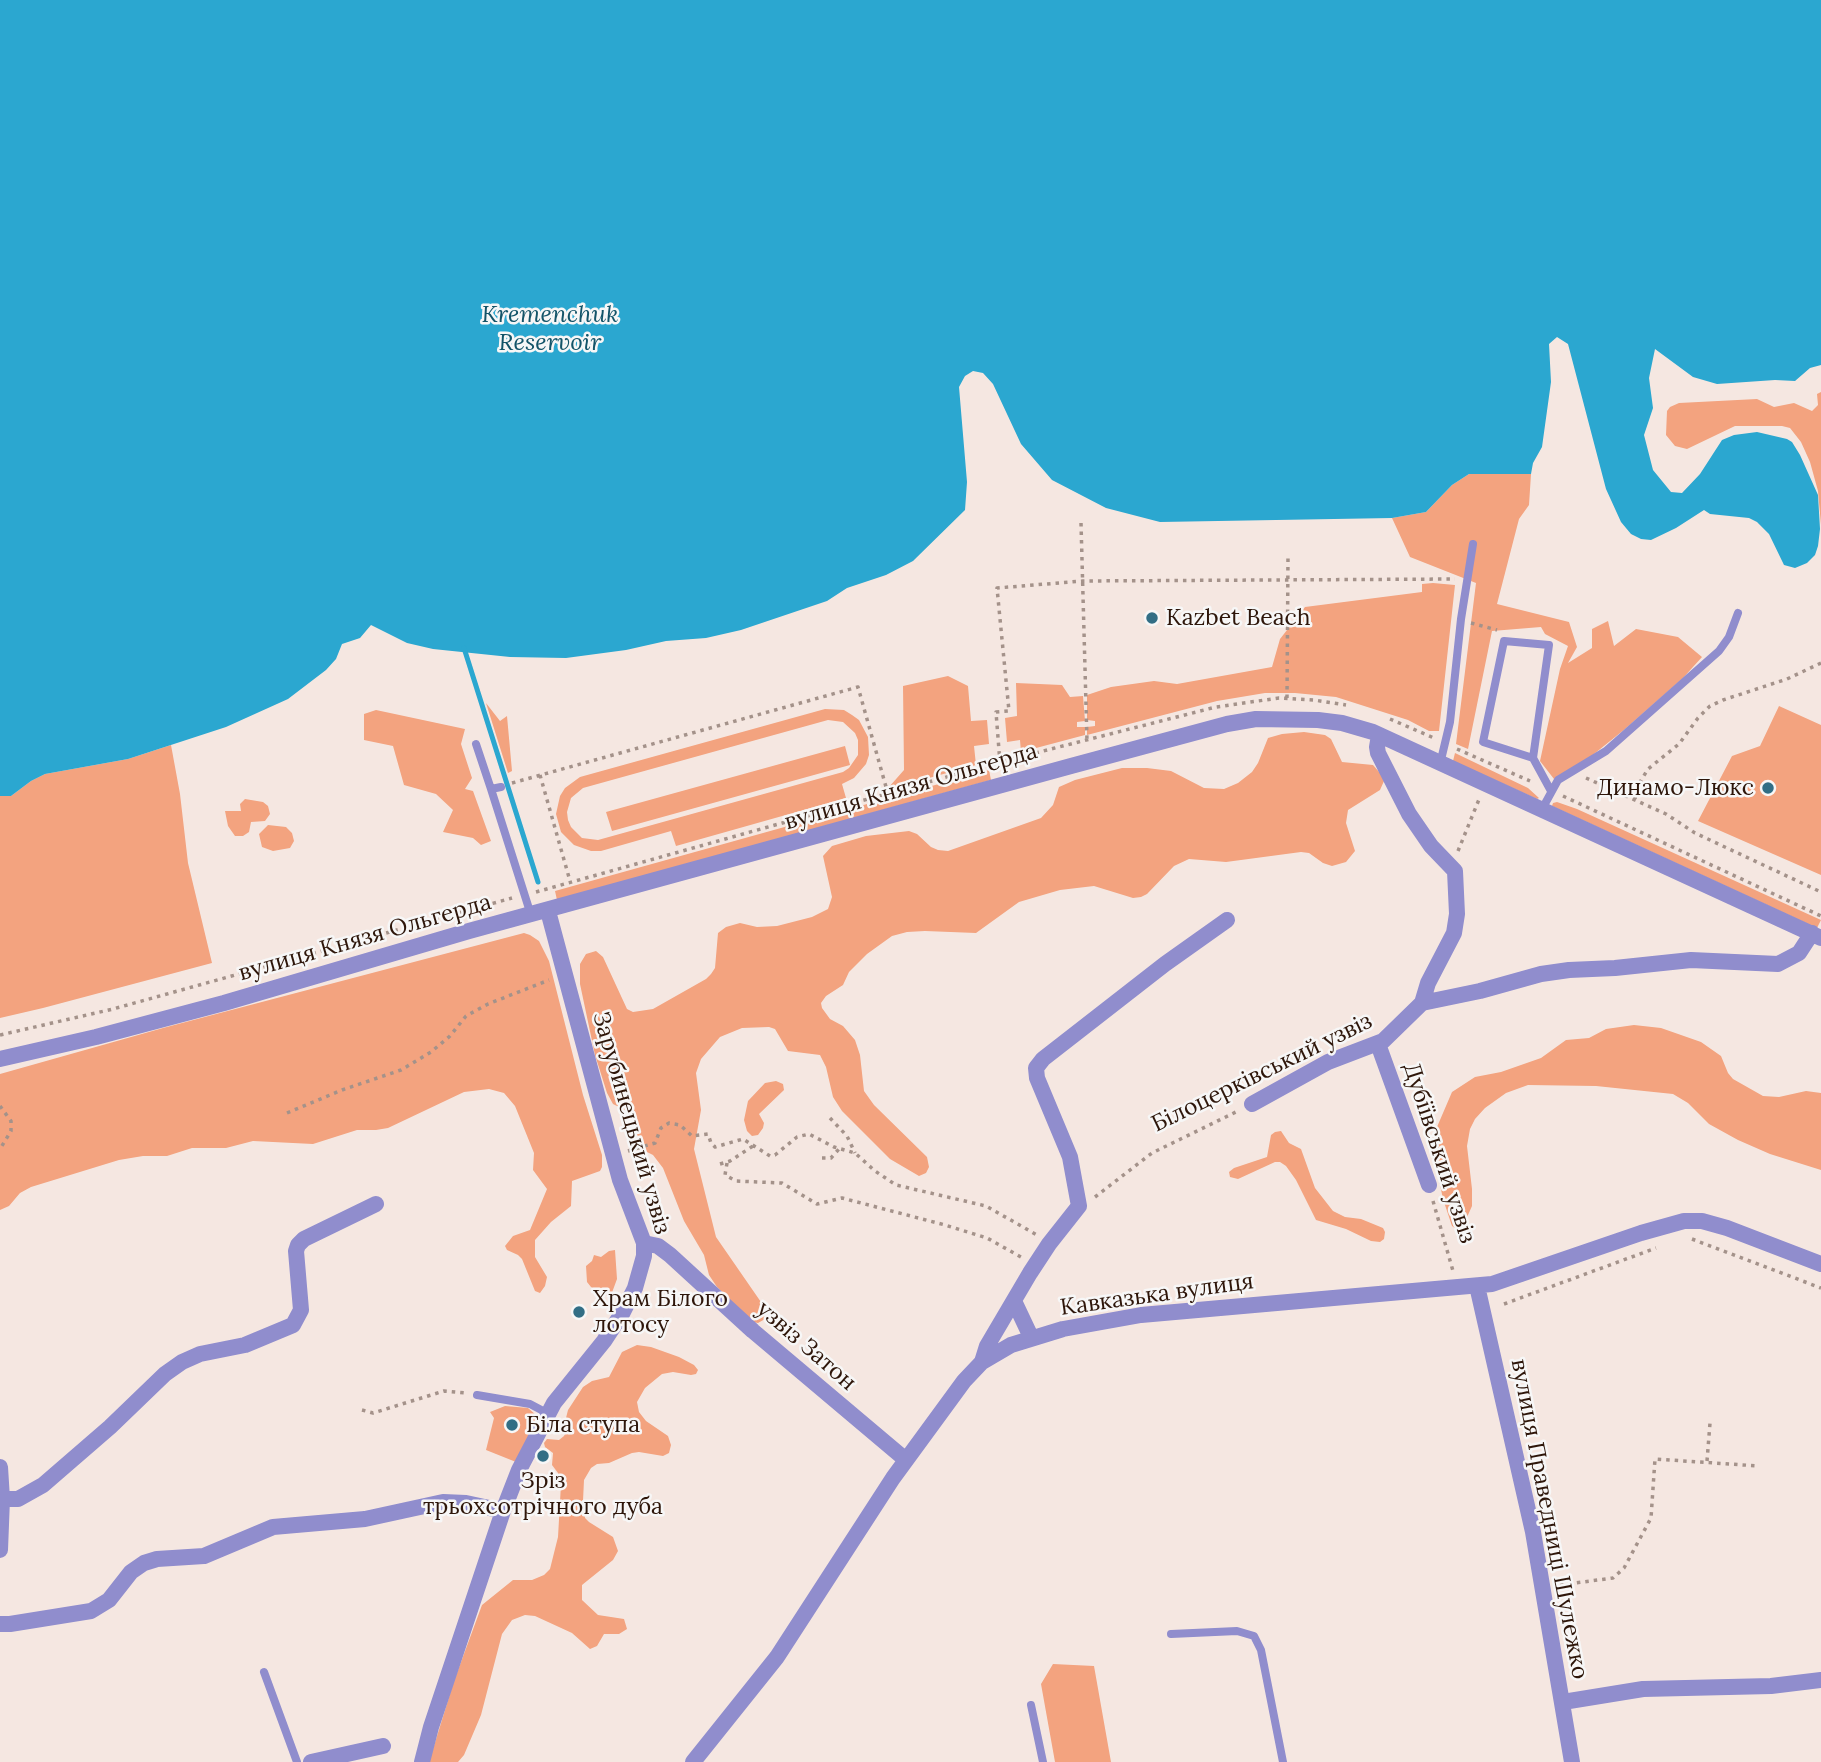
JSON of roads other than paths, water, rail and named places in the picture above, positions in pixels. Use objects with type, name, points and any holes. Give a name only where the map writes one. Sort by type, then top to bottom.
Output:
[{"type":"street","name":"вулиця Князя Ольгерда","points":[[0,1059],[224,1003],[1005,784],[1207,729],[1256,719],[1331,722],[1379,735],[1816,936],[1799,953],[1778,964],[1691,960],[1569,970],[1541,974],[1422,1003]]},
{"type":"street","name":"Білоцерківський узвіз","points":[[1252,1104],[1321,1066],[1378,1044],[1422,1003],[1428,983],[1456,929],[1455,871],[1431,846],[1406,808],[1378,753],[1379,735]]},
{"type":"street","name":"Зарубинецький узвіз","points":[[422,1762],[431,1727],[519,1470],[547,1413],[604,1341],[623,1312],[640,1273],[644,1243],[620,1180],[548,911]]},
{"type":"street","points":[[982,1362],[987,1346],[1034,1267],[1079,1206],[1070,1157],[1037,1078],[1036,1068],[1043,1059],[1165,964],[1227,920]]},
{"type":"street","name":"Дубіївський узвіз","points":[[1378,1044],[1429,1185]]},
{"type":"street","points":[[2,1499],[18,1499],[43,1485],[110,1427],[165,1374],[182,1362],[200,1354],[245,1345],[293,1325],[301,1310],[296,1251],[298,1245],[304,1239],[376,1204]]},
{"type":"street","name":"Кавказька вулиця","points":[[693,1762],[776,1657],[906,1460],[964,1381],[982,1362],[1031,1337],[1098,1322],[1182,1310],[1477,1286],[1506,1281],[1641,1233],[1684,1221],[1702,1221],[1727,1228],[1821,1264]]},
{"type":"street","name":"узвіз Затон","points":[[644,1243],[658,1246],[670,1255],[753,1331],[906,1460]]},
{"type":"street","name":"вулиця Праведниці Шулежко","points":[[1477,1286],[1517,1456],[1544,1588],[1572,1762]]},
{"type":"street","points":[[1014,1301],[1031,1337]]},
{"type":"street","points":[[0,1467],[0,1550]]},
{"type":"street","points":[[0,1624],[91,1611],[109,1600],[125,1578],[144,1563],[156,1559],[204,1556],[273,1527],[365,1519],[443,1502],[460,1502],[503,1511]]},
{"type":"street","points":[[1563,1702],[1643,1689],[1771,1686],[1821,1680]]},
{"type":"street","points":[[311,1762],[383,1746]]},
{"type":"lane","points":[[1440,764],[1446,744],[1473,544]]},
{"type":"lane","points":[[1541,811],[1558,780],[1606,751],[1719,651],[1729,637],[1738,613]]},
{"type":"lane","points":[[1534,758],[1483,742],[1504,641],[1549,645],[1534,758],[1551,791]]},
{"type":"lane","points":[[476,744],[531,915]]},
{"type":"lane","points":[[491,789],[501,787]]},
{"type":"lane","points":[[477,1395],[530,1405],[547,1413]]},
{"type":"lane","points":[[1171,1633],[1237,1631],[1254,1636],[1261,1650],[1283,1762]]},
{"type":"lane","points":[[264,1672],[297,1762]]},
{"type":"lane","points":[[1031,1705],[1043,1762]]},
{"type":"water","name":"Kremenchuk Reservoir","points":[[0,0],[1821,0],[1821,365],[1810,368],[1795,381],[1717,384],[1693,377],[1655,349],[1649,378],[1653,408],[1644,435],[1653,470],[1671,492],[1682,493],[1700,474],[1722,440],[1734,435],[1757,432],[1792,442],[1818,495],[1818,546],[1815,555],[1807,563],[1795,568],[1784,565],[1769,534],[1757,522],[1749,518],[1710,514],[1704,510],[1651,540],[1631,534],[1621,522],[1606,489],[1568,344],[1557,337],[1549,344],[1551,382],[1542,447],[1533,463],[1531,474],[1469,474],[1452,485],[1426,512],[1392,518],[1160,522],[1106,508],[1052,480],[1021,444],[993,384],[983,373],[973,371],[965,376],[959,387],[967,482],[965,510],[913,561],[886,575],[847,588],[827,601],[741,630],[706,638],[666,641],[626,650],[566,658],[510,657],[433,649],[407,643],[371,625],[360,638],[342,644],[336,659],[326,670],[288,699],[226,727],[128,759],[45,774],[11,796],[0,796]]},
{"type":"waterway","points":[[464,648],[538,882]]},
{"type":"place","name":"Kazbet Beach","points":[[1152,618]]},
{"type":"place","name":"Динамо-Люкс","points":[[1768,788]]},
{"type":"place","name":"Храм Білого лотосу","points":[[579,1312]]},
{"type":"place","name":"Біла ступа","points":[[512,1425]]},
{"type":"place","name":"Зріз трьохсотрічного дуба","points":[[543,1456]]}]
